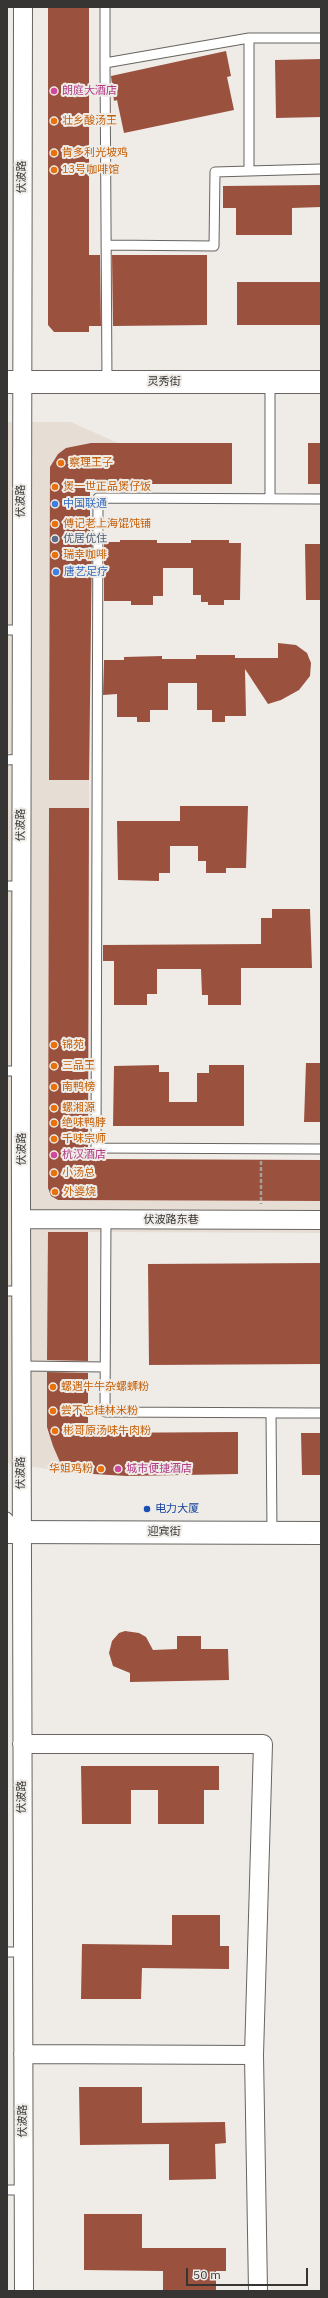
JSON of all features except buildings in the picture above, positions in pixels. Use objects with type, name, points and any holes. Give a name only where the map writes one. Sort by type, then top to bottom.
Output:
[{"type":"main road","name":"灵秀街","points":[[14,382],[321,382]]},
{"type":"main road","name":"迎宾街","points":[[12,1527],[321,1533]]},
{"type":"street","name":"伏波路","points":[[23,7],[14,382],[14,1071],[22,1219],[15,1291],[22,1366],[12,1527],[22,1744],[15,1952],[23,2054],[15,2190],[24,2291]]},
{"type":"street","name":"伏波路东巷","points":[[22,1219],[321,1220]]},
{"type":"street","points":[[22,1744],[263,1744],[254,2055],[258,2291]]},
{"type":"street","points":[[23,2054],[254,2055]]},
{"type":"lane","points":[[105,7],[107,382]]},
{"type":"lane","points":[[105,63],[249,38],[321,38]]},
{"type":"lane","points":[[249,38],[249,171]]},
{"type":"lane","points":[[106,245],[214,246],[215,172],[321,169]]},
{"type":"lane","points":[[270,382],[270,499]]},
{"type":"lane","points":[[321,499],[98,498],[96,1148],[321,1149]]},
{"type":"lane","points":[[106,1219],[105,1412],[321,1413]]},
{"type":"lane","points":[[22,1366],[105,1367]]},
{"type":"lane","points":[[271,1413],[272,1532]]},
{"type":"path","points":[[261,1148],[261,1220]]},
{"type":"shaded area","points":[[7,422],[71,422],[118,443],[117,484],[90,484],[88,1200],[321,1201],[321,1233],[88,1232],[88,1475],[7,1463]]},
{"type":"place","name":"朗庭大酒店","points":[[54,91]]},
{"type":"place","name":"壮乡酸汤王","points":[[54,121]]},
{"type":"place","name":"肯多利光坡鸡","points":[[54,153]]},
{"type":"place","name":"13号咖啡馆","points":[[54,170]]},
{"type":"place","name":"察理王子","points":[[61,463]]},
{"type":"place","name":"煲一世正品煲仔饭","points":[[55,487]]},
{"type":"place","name":"中国联通","points":[[55,504]]},
{"type":"place","name":"傅记老上海馄饨铺","points":[[55,524]]},
{"type":"place","name":"优居优住","points":[[55,539]]},
{"type":"place","name":"瑞幸咖啡","points":[[55,555]]},
{"type":"place","name":"唐艺足疗","points":[[56,572]]},
{"type":"place","name":"锦苑","points":[[54,1045]]},
{"type":"place","name":"三品王","points":[[54,1066]]},
{"type":"place","name":"南鸭榜","points":[[54,1087]]},
{"type":"place","name":"螺湘源","points":[[54,1108]]},
{"type":"place","name":"绝味鸭脖","points":[[54,1123]]},
{"type":"place","name":"千味宗师","points":[[54,1139]]},
{"type":"place","name":"杭汉酒店","points":[[54,1155]]},
{"type":"place","name":"小汤总","points":[[54,1173]]},
{"type":"place","name":"外婆烧","points":[[55,1192]]},
{"type":"place","name":"螺遇牛牛杂螺蛳粉","points":[[53,1387]]},
{"type":"place","name":"尝不忘桂林米粉","points":[[53,1411]]},
{"type":"place","name":"彬哥原汤味牛肉粉","points":[[55,1431]]},
{"type":"place","name":"华姐鸡粉","points":[[101,1469]]},
{"type":"place","name":"城市便捷酒店","points":[[118,1469]]},
{"type":"place","name":"电力大厦","points":[[147,1509]]}]
